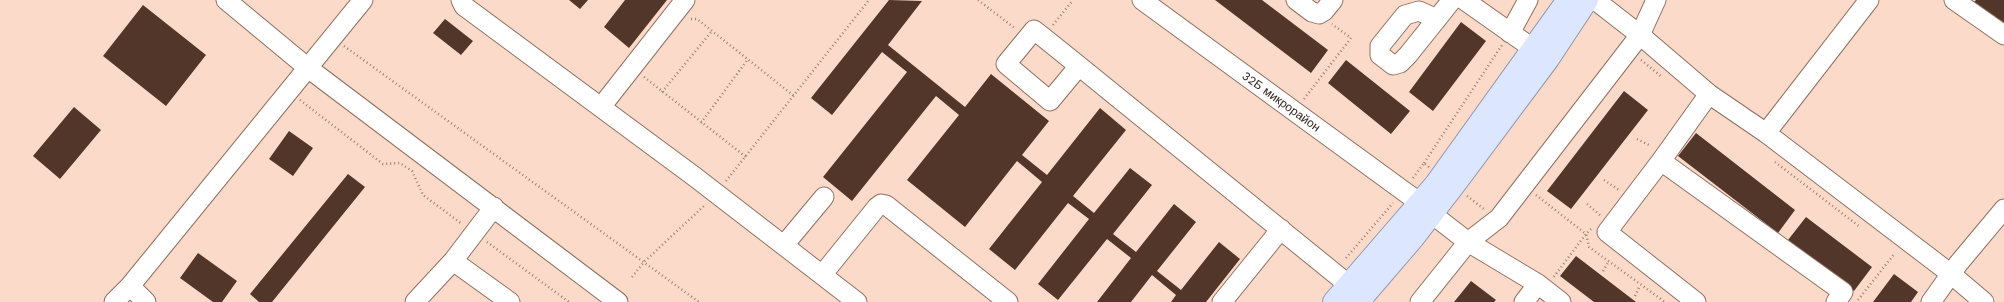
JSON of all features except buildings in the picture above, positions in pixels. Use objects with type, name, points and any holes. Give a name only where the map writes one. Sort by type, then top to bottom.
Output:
[{"type":"main road","points":[[1541,54],[1568,0]]},
{"type":"main road","points":[[1334,302],[1354,293],[1426,209],[1541,54],[1587,0]]},
{"type":"street","points":[[226,0],[308,68],[618,302]]},
{"type":"street","points":[[114,302],[130,286],[363,0]]},
{"type":"street","points":[[461,0],[464,6],[601,106],[857,302]]},
{"type":"street","points":[[601,106],[686,0]]},
{"type":"street","name":"32Б микрорайон","points":[[1142,0],[1294,111],[1468,242],[1544,282],[1561,302]]},
{"type":"street","points":[[1296,0],[1312,12],[1319,14],[1324,11],[1333,0]]},
{"type":"street","points":[[1437,19],[1452,0]]},
{"type":"street","points":[[1464,0],[1541,54]]},
{"type":"street","points":[[1510,33],[1528,0]]},
{"type":"street","points":[[1595,0],[1640,35],[1709,94],[1766,133],[1951,274],[1984,302]]},
{"type":"street","points":[[1420,302],[1468,242],[1499,218],[1640,35],[1656,0]]},
{"type":"street","points":[[1766,133],[1870,0]]},
{"type":"street","points":[[1954,0],[2004,35]]},
{"type":"street","points":[[1079,66],[1050,101],[1006,64],[1035,38],[1079,66],[1281,229],[1354,293]]},
{"type":"street","points":[[1696,302],[1607,232],[1656,153],[1709,94]]},
{"type":"street","points":[[1656,153],[1842,292],[1836,302]]},
{"type":"street","points":[[784,245],[824,197]]},
{"type":"street","points":[[822,275],[881,204],[886,205],[1008,302]]},
{"type":"street","points":[[414,302],[453,261],[494,207]]},
{"type":"street","points":[[1931,302],[1951,274],[2004,209]]},
{"type":"street","points":[[1222,302],[1281,229]]},
{"type":"street","points":[[453,261],[510,302]]},
{"type":"street","points":[[1524,302],[1544,282]]},
{"type":"street","points":[[130,286],[146,302]]},
{"type":"path","points":[[632,277],[644,262],[716,194],[869,0]]},
{"type":"path","points":[[978,0],[1035,38],[1073,0]]},
{"type":"path","points":[[1294,111],[1351,38],[1319,14]]},
{"type":"path","points":[[687,19],[698,19],[794,96]]},
{"type":"path","points":[[662,92],[712,31]]},
{"type":"path","points":[[1424,163],[1510,33]]},
{"type":"path","points":[[333,37],[699,302]]},
{"type":"path","points":[[701,122],[748,59]]},
{"type":"path","points":[[632,67],[746,157]]},
{"type":"path","points":[[289,91],[383,164],[400,163],[412,171],[423,195],[569,302]]},
{"type":"path","points":[[1637,139],[1656,153]]},
{"type":"path","points":[[1772,160],[1864,230]]},
{"type":"path","points":[[1604,180],[1619,190]]},
{"type":"path","points":[[1531,191],[1586,234],[1544,282]]},
{"type":"path","points":[[1587,204],[1601,215]]},
{"type":"path","points":[[1889,248],[1902,257]]},
{"type":"path","points":[[1852,294],[1859,298],[1895,253]]},
{"type":"path","points":[[1604,271],[1609,261]]},
{"type":"path","points":[[1635,296],[1640,285]]}]
